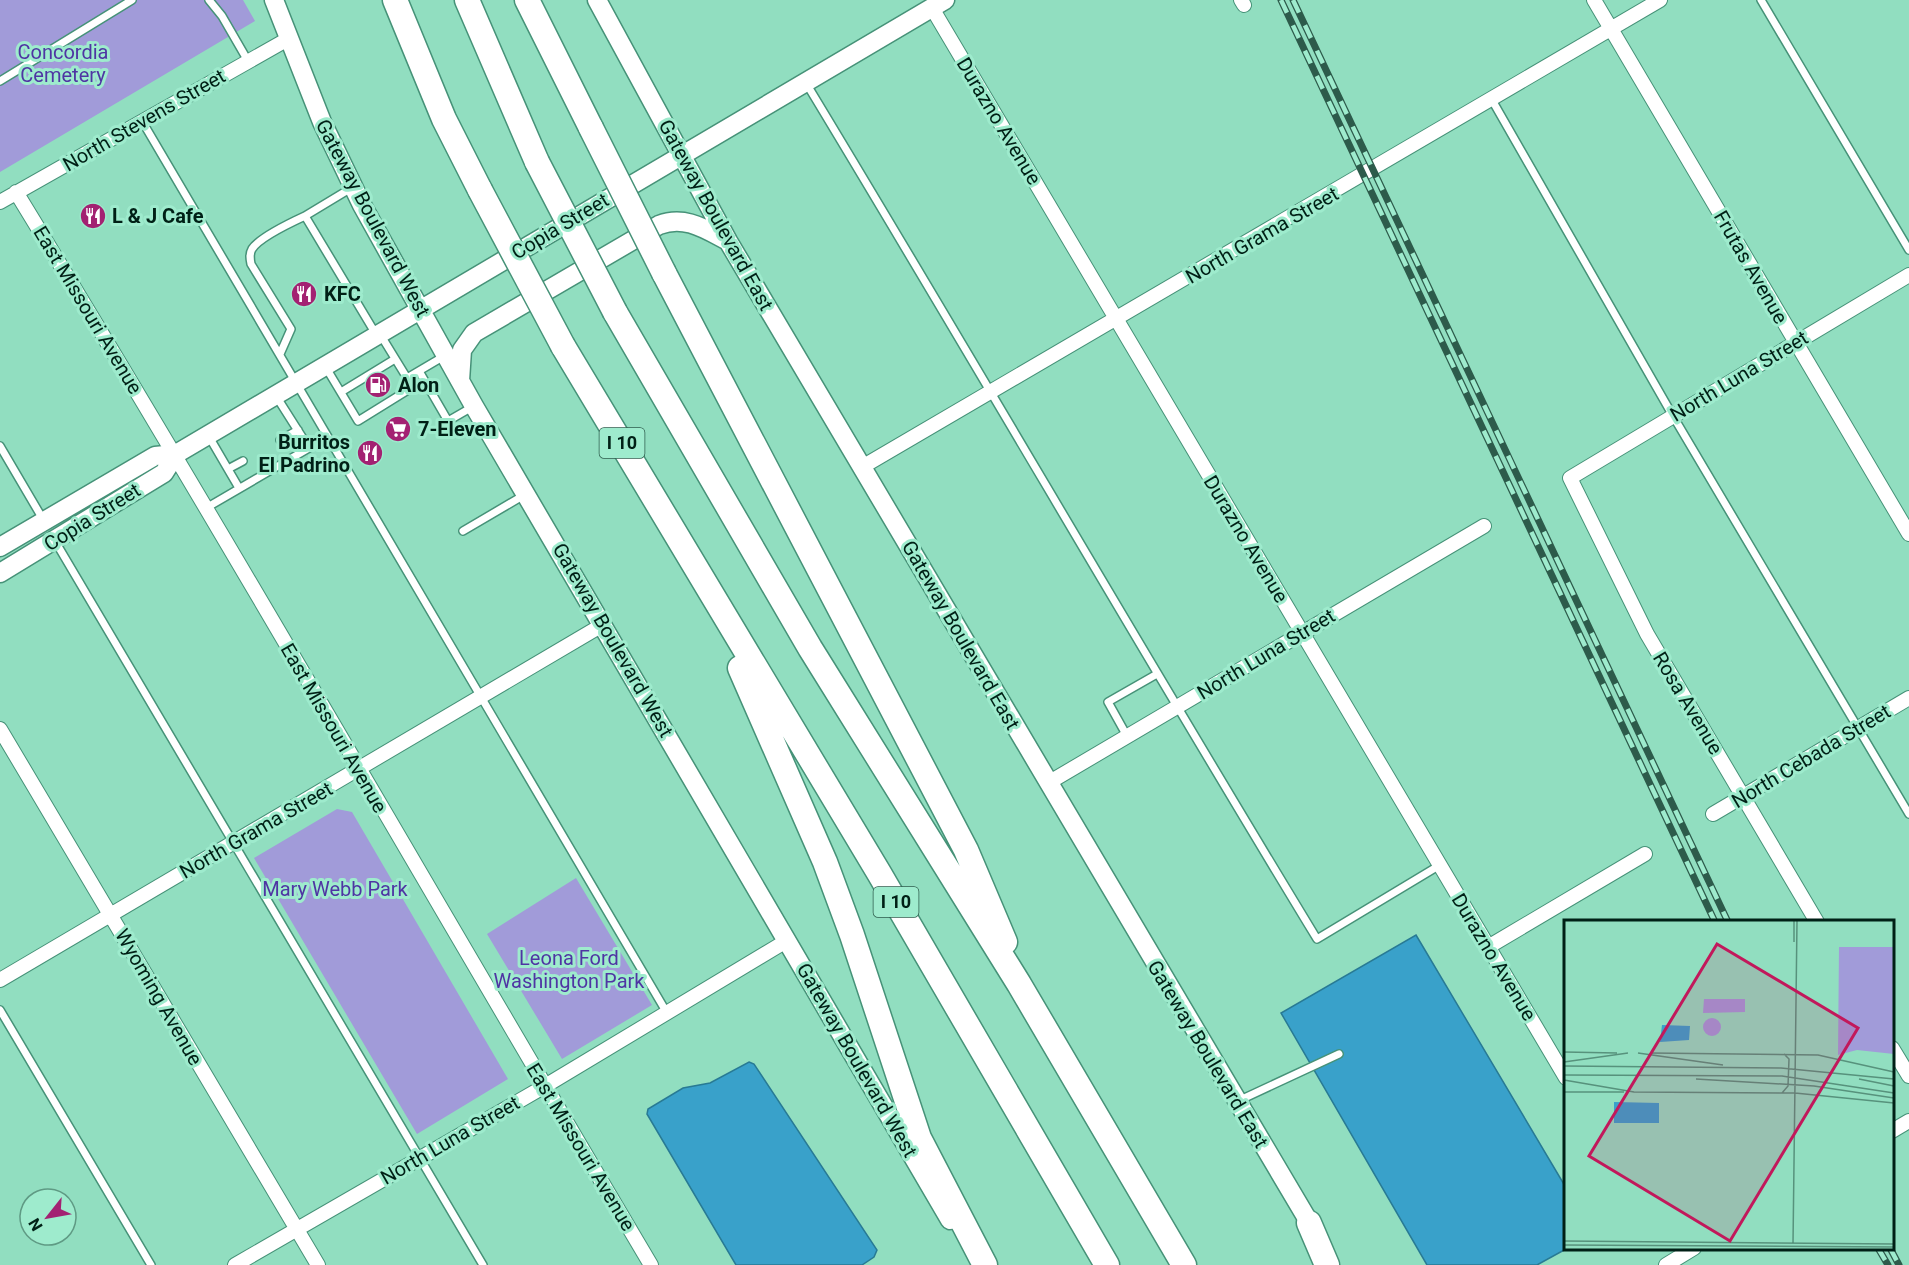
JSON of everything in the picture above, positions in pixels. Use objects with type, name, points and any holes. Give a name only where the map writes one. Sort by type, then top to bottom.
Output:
[{"type":"highway","name":"I 10","points":[[396,0],[444,119],[563,346],[879,873],[1107,1265]]},
{"type":"highway","points":[[467,0],[537,162],[615,312],[804,638],[1019,984],[1184,1265]]},
{"type":"highway","points":[[527,0],[664,273],[966,850],[997,919],[1019,984]]},
{"type":"highway","points":[[680,541],[763,715],[825,862],[852,935],[919,1138],[983,1265]]},
{"type":"highway","points":[[1309,1223],[1327,1265]]},
{"type":"main road","name":"Gateway Boulevard West","points":[[274,0],[322,122],[353,187],[474,406],[604,624],[942,1206],[983,1265]]},
{"type":"main road","name":"Gateway Boulevard East","points":[[597,0],[728,241],[1334,1265]]},
{"type":"main road","name":"Copia Street","points":[[0,547],[155,456],[176,454],[806,83],[935,3]]},
{"type":"main road","points":[[460,381],[462,350],[474,333],[659,225],[677,220],[686,221],[728,241]]},
{"type":"main road","name":"Copia Street","points":[[0,573],[164,472],[176,454]]},
{"type":"street","name":"Frutas Avenue","points":[[1594,0],[1909,534]]},
{"type":"street","name":"North Grama Street","points":[[862,467],[1117,320],[1660,0]]},
{"type":"street","name":"Durazno Avenue","points":[[935,3],[1117,320],[1564,1075]]},
{"type":"street","name":"North Stevens Street","points":[[0,202],[288,39]]},
{"type":"street","name":"East Missouri Avenue","points":[[16,192],[176,454],[358,770],[651,1265]]},
{"type":"street","name":"North Luna Street","points":[[1570,478],[1909,276]]},
{"type":"street","name":"Rosa Avenue","points":[[1570,478],[1647,634],[1816,920]]},
{"type":"street","name":"North Luna Street","points":[[1048,783],[1484,526]]},
{"type":"street","name":"North Grama Street","points":[[0,980],[604,624]]},
{"type":"street","name":"North Cebada Street","points":[[1713,814],[1909,698]]},
{"type":"street","name":"Wyoming Avenue","points":[[0,729],[318,1265]]},
{"type":"street","points":[[1488,947],[1645,854]]},
{"type":"street","name":"North Luna Street","points":[[235,1265],[419,1156],[545,1086],[788,940]]},
{"type":"street","points":[[1894,1050],[1909,1076]]},
{"type":"street","points":[[1894,1130],[1909,1121]]},
{"type":"street","points":[[1672,1264],[1691,1250]]},
{"type":"lane","points":[[0,81],[132,0]]},
{"type":"lane","points":[[208,0],[222,16],[248,61]]},
{"type":"lane","points":[[1761,0],[1909,250]]},
{"type":"lane","points":[[806,83],[993,392],[1176,708],[1317,939],[1440,865]]},
{"type":"lane","points":[[1492,100],[1673,416],[1909,814]]},
{"type":"lane","points":[[142,121],[479,698],[667,1013]]},
{"type":"lane","points":[[280,354],[291,329],[251,264],[249,256],[252,248],[353,187]]},
{"type":"lane","points":[[305,216],[407,378],[408,390],[358,421],[325,366]]},
{"type":"lane","points":[[407,378],[446,355]]},
{"type":"lane","points":[[340,392],[395,359]]},
{"type":"lane","points":[[419,371],[448,421],[474,406]]},
{"type":"lane","points":[[206,508],[309,448],[276,395]]},
{"type":"lane","points":[[280,440],[298,430]]},
{"type":"lane","points":[[208,435],[239,488]]},
{"type":"lane","points":[[0,446],[44,521]]},
{"type":"lane","points":[[228,469],[243,461]]},
{"type":"lane","points":[[463,531],[527,494]]},
{"type":"lane","points":[[55,540],[483,1265]]},
{"type":"lane","points":[[1127,736],[1108,702],[1156,674]]},
{"type":"lane","points":[[0,1010],[151,1265]]},
{"type":"lane","points":[[1236,1101],[1339,1054]]},
{"type":"green space","name":"Concordia Cemetery","points":[[0,0],[243,0],[255,21],[0,172]]},
{"type":"green space","name":"Mary Webb Park","points":[[337,809],[352,812],[508,1079],[417,1134],[254,858]]},
{"type":"green space","name":"Leona Ford Washington Park","points":[[576,878],[652,1005],[562,1059],[487,934]]},
{"type":"water","points":[[1416,935],[1564,1184],[1564,1250],[1537,1265],[1427,1265],[1281,1013]]},
{"type":"water","points":[[749,1062],[754,1064],[877,1250],[874,1257],[862,1265],[736,1265],[647,1114],[648,1109],[683,1088],[710,1083]]},
{"type":"railway","points":[[1281,0],[1714,920]]},
{"type":"railway","points":[[1293,0],[1727,920]]},
{"type":"railway","points":[[1879,1250],[1888,1265]]},
{"type":"railway","points":[[1891,1250],[1899,1265]]},
{"type":"place","name":"L & J Cafe","points":[[93,216]]},
{"type":"place","name":"KFC","points":[[304,294]]},
{"type":"place","name":"Alon","points":[[378,385]]},
{"type":"place","name":"7-Eleven","points":[[398,429]]},
{"type":"place","name":"Burritos El Padrino","points":[[370,453]]}]
